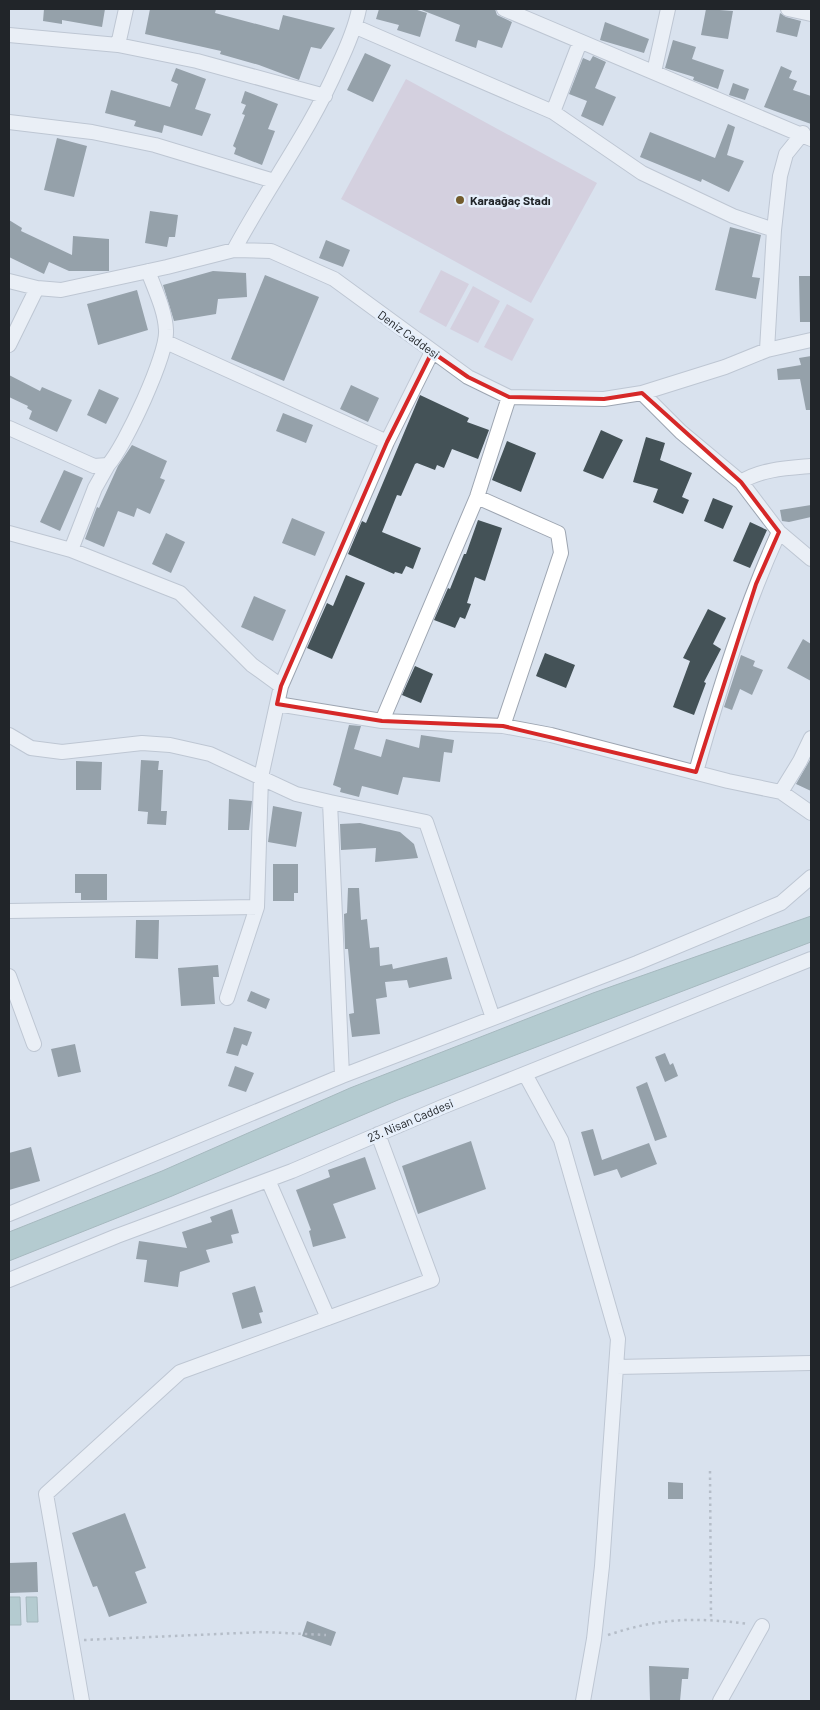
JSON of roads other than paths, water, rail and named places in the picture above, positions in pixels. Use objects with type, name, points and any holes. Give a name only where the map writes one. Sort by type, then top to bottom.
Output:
[{"type":"street","points":[[118,45],[126,9]]},
{"type":"street","points":[[234,250],[325,96],[356,27],[359,9]]},
{"type":"street","points":[[504,9],[807,136],[786,154],[780,176],[774,230],[768,350]]},
{"type":"street","points":[[654,72],[668,9]]},
{"type":"street","points":[[788,9],[811,14]]},
{"type":"street","points":[[356,27],[552,112],[642,173],[733,216],[774,230]]},
{"type":"street","points":[[9,35],[118,45],[197,61],[325,96]]},
{"type":"street","points":[[552,112],[580,42]]},
{"type":"street","points":[[9,122],[92,132],[156,145],[274,181]]},
{"type":"street","name":"Deniz Caddesi","points":[[9,281],[37,288],[61,290],[234,250],[271,251],[334,279],[432,352],[468,376],[509,397],[604,399],[642,394],[725,367],[768,350],[811,340]]},
{"type":"street","points":[[70,550],[95,488],[133,420],[166,342],[166,328],[148,271]]},
{"type":"street","points":[[9,345],[37,288]]},
{"type":"street","points":[[166,342],[387,442]]},
{"type":"street","points":[[227,998],[257,907],[261,777],[280,686],[387,442],[432,352]]},
{"type":"street","points":[[642,394],[681,432],[741,482],[779,532],[811,559]]},
{"type":"street","points":[[382,721],[477,497],[509,397]]},
{"type":"street","points":[[9,428],[94,466],[108,465]]},
{"type":"street","points":[[741,482],[750,476],[781,469],[811,466]]},
{"type":"street","points":[[477,497],[558,533],[561,553],[503,726]]},
{"type":"street","points":[[696,772],[717,699],[752,593],[779,532]]},
{"type":"street","points":[[9,533],[70,550],[180,593],[252,665],[280,686]]},
{"type":"street","points":[[277,704],[382,721],[503,726],[552,735],[781,792],[811,813]]},
{"type":"street","points":[[9,735],[31,748],[62,752],[142,743],[170,745],[210,754],[296,794],[426,822],[493,1018]]},
{"type":"street","points":[[781,792],[800,761],[811,738]]},
{"type":"street","points":[[330,802],[342,1076]]},
{"type":"street","points":[[9,1214],[342,1076],[637,963],[781,903],[811,877]]},
{"type":"street","points":[[9,912],[257,907]]},
{"type":"street","name":"23. Nisan Caddesi","points":[[9,1280],[118,1236],[268,1180],[524,1074],[811,959]]},
{"type":"street","points":[[9,976],[34,1044]]},
{"type":"street","points":[[524,1074],[561,1140],[618,1339],[602,1566],[594,1639],[583,1701]]},
{"type":"street","points":[[82,1701],[70,1641],[46,1494],[180,1372],[432,1280],[378,1134]]},
{"type":"street","points":[[268,1180],[328,1318]]},
{"type":"street","points":[[616,1367],[811,1362]]},
{"type":"street","points":[[720,1701],[762,1626]]},
{"type":"place","name":"Karaağaç Stadı","points":[[460,200]]}]
